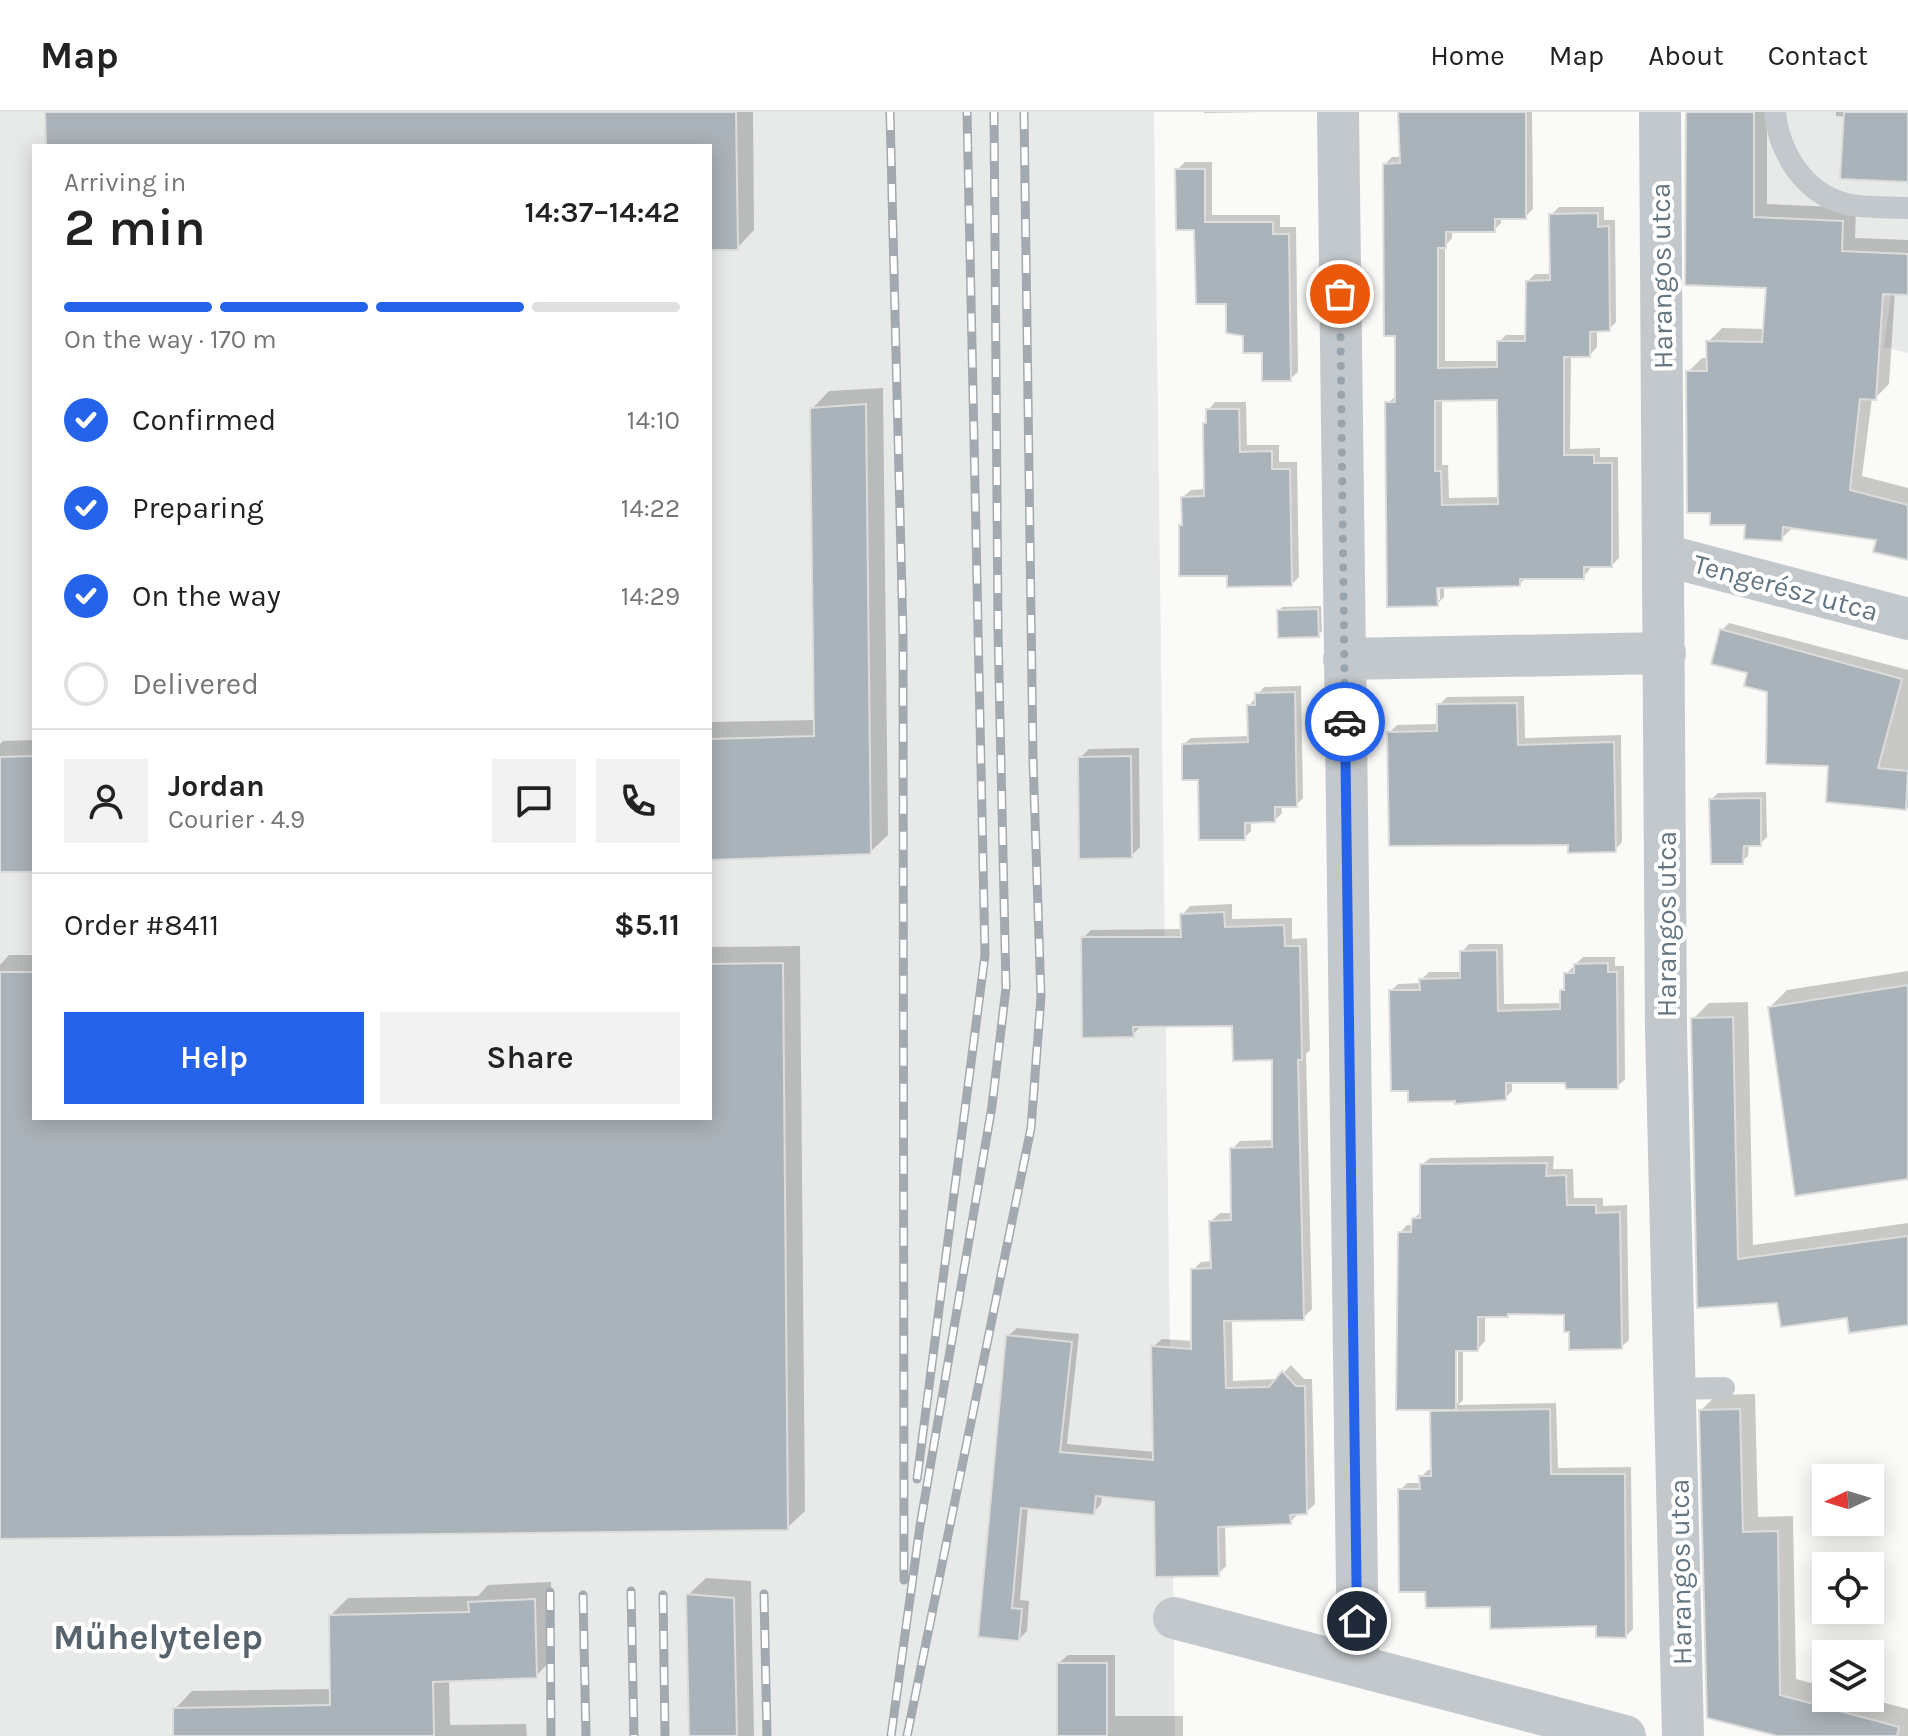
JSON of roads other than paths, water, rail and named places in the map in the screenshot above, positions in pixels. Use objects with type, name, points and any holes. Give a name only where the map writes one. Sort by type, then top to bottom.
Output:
[{"type":"street","points":[[1338,112],[1358,1665]]},
{"type":"street","name":"Harangos utca","points":[[1660,112],[1666,1028],[1683,1736]]},
{"type":"street","name":"Tengerész utca","points":[[1664,555],[1908,619]]},
{"type":"street","points":[[1344,659],[1665,653]]},
{"type":"street","points":[[1174,1618],[1625,1736]]},
{"type":"lane","points":[[1775,112],[1789,160],[1818,192],[1846,204],[1908,208]]},
{"type":"lane","points":[[1675,1389],[1724,1388]]},
{"type":"railway","points":[[890,112],[903,635],[904,1580]]},
{"type":"railway","points":[[917,1479],[985,955],[967,112]]},
{"type":"railway","points":[[891,1736],[920,1526],[992,1106],[1006,988],[998,630],[994,112]]},
{"type":"railway","points":[[907,1736],[1031,1128],[1041,997],[1033,759],[1024,112]]},
{"type":"railway","points":[[631,1591],[634,1736]]},
{"type":"railway","points":[[550,1592],[551,1736]]},
{"type":"railway","points":[[764,1594],[767,1736]]},
{"type":"railway","points":[[583,1595],[586,1736]]},
{"type":"railway","points":[[663,1595],[665,1736]]},
{"type":"district","name":"Műhelytelep","points":[[158,1636]]}]
